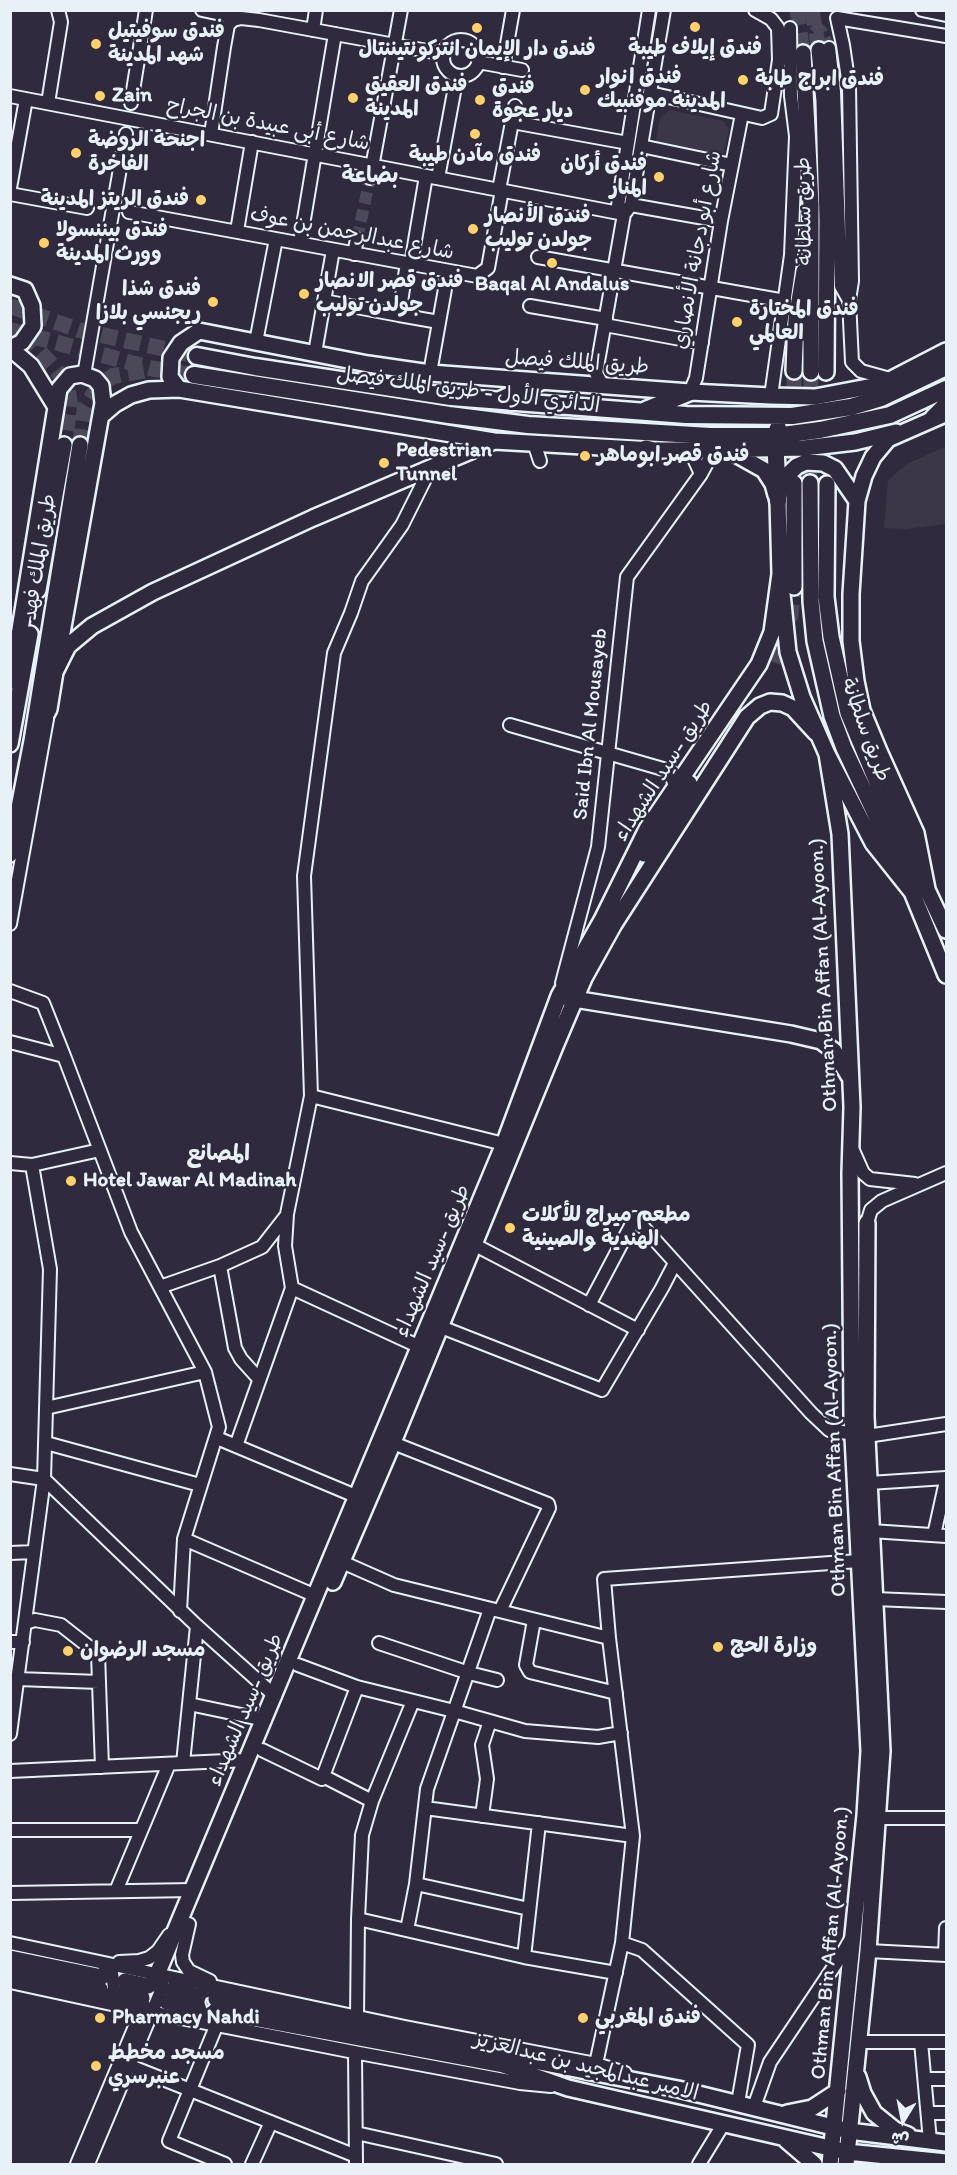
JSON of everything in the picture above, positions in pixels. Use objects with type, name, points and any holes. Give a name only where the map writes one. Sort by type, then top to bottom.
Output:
[{"type":"highway","name":"الدائري الأول - طريق الملك فيصل","points":[[197,356],[440,395],[686,415],[792,416],[851,407],[881,398],[946,367]]},
{"type":"highway","name":"الدائري الأول - طريق الملك فيصل","points":[[194,375],[448,415],[562,428],[775,442],[890,414],[946,389]]},
{"type":"highway","points":[[892,379],[919,381]]},
{"type":"highway","points":[[497,401],[540,382]]},
{"type":"highway","points":[[642,412],[690,392]]},
{"type":"highway","points":[[557,405],[562,428]]},
{"type":"highway","points":[[940,416],[946,405]]},
{"type":"highway","points":[[778,501],[775,442],[779,425],[792,416]]},
{"type":"main road","name":"طريق سلطانة","points":[[804,60],[818,372],[827,220],[824,49]]},
{"type":"main road","points":[[794,371],[796,320],[811,223]]},
{"type":"main road","points":[[10,285],[25,290],[33,306],[33,326],[22,342],[11,348],[31,366],[56,407]]},
{"type":"main road","name":"طريق الملك فيصل","points":[[179,389],[170,377],[171,358],[181,344],[199,331],[368,364],[430,373],[771,396],[826,395],[873,386],[892,379],[946,351]]},
{"type":"main road","points":[[17,648],[59,389],[70,376],[84,375],[95,379],[101,386],[103,395],[101,416],[49,709],[32,741]]},
{"type":"main road","points":[[101,416],[131,395],[149,390],[179,389],[494,441],[654,450],[721,450],[775,442],[804,448],[855,442],[908,429]]},
{"type":"main road","points":[[927,889],[916,833],[862,710],[856,681],[852,640],[851,594],[857,501],[864,476],[873,457],[888,439],[940,416]]},
{"type":"main road","points":[[562,428],[654,450]]},
{"type":"main road","points":[[55,672],[68,646],[92,626],[153,592],[326,518],[431,467],[494,441]]},
{"type":"main road","name":"طريق الملك فهد","points":[[12,739],[64,445]]},
{"type":"main road","name":"طريق الملك فهد","points":[[11,851],[27,805],[32,741],[80,445]]},
{"type":"main road","points":[[721,450],[764,470],[773,484],[778,501]]},
{"type":"main road","points":[[857,501],[835,469],[823,463],[806,462],[796,466],[781,482],[778,501],[780,574],[788,652],[816,733],[873,843],[912,892]]},
{"type":"main road","points":[[794,483],[794,587]]},
{"type":"main road","name":"طريق سلطانة","points":[[810,483],[811,601],[815,641],[830,707],[849,758],[912,892],[946,975]]},
{"type":"main road","name":"طريق سلطانة","points":[[827,484],[826,597],[831,637],[848,713],[860,744],[946,930]]},
{"type":"main road","name":"طريق -سيد الشهداء","points":[[185,1922],[193,1890],[504,1144],[559,996],[602,920],[647,829],[759,664],[772,632],[780,574]]},
{"type":"main road","points":[[602,920],[707,755],[773,662]]},
{"type":"main road","name":"طريق -سيد الشهداء","points":[[155,1996],[393,1443],[584,978],[614,924],[747,717],[760,706],[770,702],[782,704],[793,708],[816,733]]},
{"type":"main road","name":"Othman Bin Affan (Al-Ayoon.)","points":[[827,754],[840,834],[852,1107],[851,1145],[860,1436],[859,1561],[868,1751],[865,1815],[838,2091],[842,2129]]},
{"type":"main road","points":[[559,996],[791,1034],[821,1041],[834,1051],[850,1079]]},
{"type":"main road","name":"Othman Bin Affan (Al-Ayoon.)","points":[[839,2158],[842,2129],[856,2073],[868,1951],[882,1751],[869,1483],[860,1436],[865,1354],[867,1223]]},
{"type":"main road","points":[[10,1958],[99,1982]]},
{"type":"main road","points":[[10,1970],[99,1982]]},
{"type":"main road","points":[[123,1988],[155,1996],[192,2001]]},
{"type":"main road","name":"الامير عبدالمجيد بن عبدالعزيز","points":[[215,2009],[503,2065],[568,2088],[781,2136],[839,2158],[886,2157],[946,2162]]},
{"type":"main road","name":"الامير عبدالمجيد بن عبدالعزيز","points":[[215,2009],[678,2089],[842,2129],[946,2143]]},
{"type":"main road","points":[[856,2073],[863,2093],[874,2113],[896,2130],[925,2141]]},
{"type":"main road","points":[[783,2114],[812,2108],[838,2091]]},
{"type":"main road","points":[[781,2136],[814,2164]]},
{"type":"main road","points":[[863,2164],[886,2157]]},
{"type":"street","points":[[48,103],[61,22],[58,10]]},
{"type":"street","points":[[131,102],[146,10]]},
{"type":"street","points":[[201,10],[444,54]]},
{"type":"street","points":[[312,30],[316,10]]},
{"type":"street","points":[[371,172],[401,10]]},
{"type":"street","points":[[503,67],[513,10]]},
{"type":"street","points":[[624,210],[628,144],[649,10]]},
{"type":"street","points":[[603,386],[596,373],[624,210],[641,146],[664,10]]},
{"type":"street","points":[[650,93],[762,118],[771,114],[779,60],[778,28],[771,19],[755,10]]},
{"type":"street","points":[[922,10],[946,15]]},
{"type":"street","points":[[832,14],[946,36]]},
{"type":"street","points":[[832,14],[843,45],[849,86],[852,281],[849,300],[852,362],[861,371],[892,379]]},
{"type":"street","points":[[211,134],[228,25],[233,20],[241,18]]},
{"type":"street","points":[[790,28],[791,96],[796,136]]},
{"type":"street","points":[[300,243],[335,34]]},
{"type":"street","points":[[464,41],[476,49],[478,62],[472,72],[458,76],[446,68],[443,62],[444,54],[450,44],[464,41]]},
{"type":"street","points":[[824,49],[834,92],[841,286],[849,300]]},
{"type":"street","points":[[771,396],[791,255],[799,88],[804,60]]},
{"type":"street","points":[[478,62],[522,70]]},
{"type":"street","points":[[399,315],[409,264],[458,76]]},
{"type":"street","name":"شارع أبى عبيدة بن الجراح","points":[[10,96],[315,154],[371,172],[432,177],[624,210],[721,221]]},
{"type":"street","points":[[10,188],[26,99]]},
{"type":"street","name":"شارع عبدالرحمن بن عوف","points":[[129,212],[477,276],[489,268],[515,106]]},
{"type":"street","name":"شارع أبو دجانة الأنصاري","points":[[690,392],[696,378],[721,221],[742,114]]},
{"type":"street","points":[[512,122],[628,144]]},
{"type":"street","points":[[84,375],[126,134]]},
{"type":"street","points":[[237,231],[252,142]]},
{"type":"street","points":[[641,146],[732,165]]},
{"type":"street","points":[[795,154],[811,204]]},
{"type":"street","points":[[10,194],[87,208]]},
{"type":"street","points":[[256,342],[276,239]]},
{"type":"street","points":[[354,254],[357,239]]},
{"type":"street","points":[[315,353],[333,250]]},
{"type":"street","points":[[538,257],[785,301]]},
{"type":"street","points":[[430,373],[448,272]]},
{"type":"street","points":[[324,301],[439,322]]},
{"type":"street","points":[[530,306],[702,343]]},
{"type":"street","points":[[534,443],[540,461]]},
{"type":"street","points":[[690,450],[701,474]]},
{"type":"street","name":"Said Ibn Al Mousayeb","points":[[559,996],[598,847],[627,577],[721,450]]},
{"type":"street","points":[[236,1446],[292,1288],[285,1246],[287,1214],[311,1096],[304,876],[334,653],[362,581],[402,525],[431,467]]},
{"type":"street","points":[[12,739],[17,648]]},
{"type":"street","points":[[10,924],[27,805],[49,709]]},
{"type":"street","points":[[510,725],[670,771],[675,786]]},
{"type":"street","points":[[10,991],[43,1003],[131,1232],[205,1372],[219,1427],[183,1539],[180,1611]]},
{"type":"street","points":[[10,1042],[64,1056]]},
{"type":"street","points":[[311,1096],[504,1144]]},
{"type":"street","points":[[851,1145],[863,1173],[870,1179],[917,1185]]},
{"type":"street","points":[[10,1163],[32,1165],[100,1150]]},
{"type":"street","points":[[10,1734],[18,1679],[17,1642],[25,1623],[44,1479],[46,1443],[50,1269],[32,1165]]},
{"type":"street","points":[[867,1223],[871,1210],[882,1201],[946,1173]]},
{"type":"street","points":[[160,1287],[220,1266],[262,1247],[287,1214]]},
{"type":"street","points":[[588,1305],[635,1218],[829,1430],[860,1436],[946,1424]]},
{"type":"street","points":[[475,1245],[638,1330]]},
{"type":"street","points":[[441,1327],[602,1390],[675,1263]]},
{"type":"street","points":[[220,1266],[235,1348],[241,1359],[259,1379]]},
{"type":"street","points":[[292,1288],[420,1347]]},
{"type":"street","points":[[46,1408],[205,1372]]},
{"type":"street","points":[[217,1438],[358,1497]]},
{"type":"street","points":[[46,1443],[200,1485]]},
{"type":"street","points":[[393,1443],[548,1504],[549,1508],[495,1610],[454,1711],[427,1789],[416,1884],[407,1930]]},
{"type":"street","points":[[10,1474],[44,1479],[180,1611],[275,1696]]},
{"type":"street","points":[[869,1483],[946,1480],[940,1535],[872,1531]]},
{"type":"street","points":[[183,1539],[316,1596]]},
{"type":"street","points":[[10,1553],[34,1552]]},
{"type":"street","points":[[596,2064],[622,1942],[633,1836],[604,1579],[859,1561]]},
{"type":"street","points":[[342,1562],[394,1586],[609,1638]]},
{"type":"street","points":[[875,1599],[946,1602]]},
{"type":"street","points":[[25,1623],[35,1620],[61,1625],[98,1654],[102,1767]]},
{"type":"street","points":[[534,1620],[526,1665],[530,1672],[616,1693]]},
{"type":"street","points":[[183,1763],[197,1626]]},
{"type":"street","points":[[379,1643],[497,1680]]},
{"type":"street","points":[[298,1665],[357,1688],[525,1731],[598,1737],[621,1733]]},
{"type":"street","points":[[18,1679],[99,1682]]},
{"type":"street","points":[[262,1750],[322,1779],[357,1688]]},
{"type":"street","points":[[357,2017],[362,1835],[372,1801],[413,1701]]},
{"type":"street","points":[[189,1704],[265,1720]]},
{"type":"street","points":[[482,1816],[487,1779],[482,1745],[490,1721]]},
{"type":"street","points":[[10,1771],[248,1760]]},
{"type":"street","points":[[116,1891],[169,1764]]},
{"type":"street","points":[[323,1776],[372,1801]]},
{"type":"street","points":[[425,1808],[633,1836]]},
{"type":"street","points":[[878,1818],[946,1818]]},
{"type":"street","points":[[524,1957],[539,1823]]},
{"type":"street","points":[[10,1830],[141,1830]]},
{"type":"street","points":[[416,1884],[529,1910]]},
{"type":"street","points":[[10,1893],[193,1890]]},
{"type":"street","points":[[358,1919],[524,1957],[616,1972]]},
{"type":"street","points":[[99,1982],[149,1958],[185,1922]]},
{"type":"street","points":[[185,1922],[182,1956],[189,1971],[233,1991],[596,2064],[678,2089]]},
{"type":"street","points":[[868,1951],[946,1954],[946,1928]]},
{"type":"street","points":[[754,2107],[770,2062],[854,1934]]},
{"type":"street","points":[[622,1942],[642,1950],[748,2045],[738,2103]]},
{"type":"street","points":[[10,1943],[99,1982],[215,2009]]},
{"type":"street","points":[[10,1982],[99,1982],[215,2009],[355,2053],[520,2083],[568,2088]]},
{"type":"street","points":[[225,2164],[169,2141],[190,2090],[215,2009],[233,1991]]},
{"type":"street","points":[[88,2164],[130,2066],[155,1996]]},
{"type":"street","points":[[77,2164],[155,1996]]},
{"type":"street","points":[[859,2042],[946,2042]]},
{"type":"street","points":[[921,2042],[928,2113],[925,2141]]},
{"type":"street","points":[[130,2066],[271,2122],[356,2160],[355,2053]]},
{"type":"street","points":[[925,2079],[946,2079]]},
{"type":"street","points":[[928,2113],[946,2113]]},
{"type":"street","points":[[252,2164],[271,2122]]},
{"type":"street","points":[[699,2164],[724,2123]]},
{"type":"street","points":[[356,2133],[451,2159],[496,2164]]},
{"type":"shaded area","points":[[670,110],[723,121],[729,129],[723,157],[655,145],[660,118]]},
{"type":"shaded area","points":[[946,446],[946,524],[906,529],[884,528],[888,480],[907,464]]},
{"type":"tunnel","points":[[797,10],[803,53]]},
{"type":"tunnel","points":[[812,10],[819,50]]},
{"type":"tunnel","points":[[814,24],[822,32],[829,48]]},
{"type":"tunnel","points":[[357,239],[370,178]]},
{"type":"tunnel","points":[[10,306],[79,330],[197,356]]},
{"type":"tunnel","points":[[10,330],[154,369],[194,375]]},
{"type":"tunnel","points":[[24,335],[67,384],[70,404],[64,445]]},
{"type":"tunnel","points":[[80,445],[85,407],[99,386],[113,376],[148,370]]},
{"type":"tunnel","points":[[794,371],[794,479]]},
{"type":"tunnel","points":[[810,483],[811,372]]},
{"type":"tunnel","points":[[773,662],[791,615],[794,587]]},
{"type":"place","name":"فندق إيلاف طيبة","points":[[695,27]]},
{"type":"place","name":"فندق دار الإيمان انتركونتيننتال","points":[[477,28]]},
{"type":"place","name":"فندق سوفيتيل شهد المدينة","points":[[96,44]]},
{"type":"place","name":"فندق ابراج طابة","points":[[743,80]]},
{"type":"place","name":"فندق انوار المدينة موفنبيك","points":[[585,90]]},
{"type":"place","name":"Zain","points":[[100,96]]},
{"type":"place","name":"فندق العقيق المدينة","points":[[353,98]]},
{"type":"place","name":"فندق ديار عجوة","points":[[480,100]]},
{"type":"place","name":"فندق مآدن طيبة","points":[[475,134]]},
{"type":"place","name":"اجنحة الروضة الفاخرة","points":[[76,153]]},
{"type":"place","name":"فندق أركان المنار","points":[[659,177]]},
{"type":"place","name":"فندق الريتز المدينة","points":[[201,200]]},
{"type":"place","name":"فندق الأنصار جولدن توليب","points":[[473,229]]},
{"type":"place","name":"فندق بيننسولا وورث المدينة","points":[[44,243]]},
{"type":"place","name":"Baqal Al Andalus","points":[[552,263]]},
{"type":"place","name":"فندق قصر الانصار جولدن توليب","points":[[304,294]]},
{"type":"place","name":"فندق شذا ريجنسي بلازا","points":[[213,302]]},
{"type":"place","name":"فندق المختارة العالمي","points":[[737,322]]},
{"type":"place","name":"فندق قصر ابوماهر","points":[[585,456]]},
{"type":"place","name":"Pedestrian Tunnel","points":[[384,463]]},
{"type":"place","name":"Hotel Jawar Al Madinah","points":[[71,1181]]},
{"type":"place","name":"مطعم ميراج للأكلات الهندية والصينية","points":[[510,1228]]},
{"type":"place","name":"وزارة الحج","points":[[718,1647]]},
{"type":"place","name":"مسجد الرضوان","points":[[68,1651]]},
{"type":"place","name":"Pharmacy Nahdi","points":[[100,2018]]},
{"type":"place","name":"فندق المغربي","points":[[583,2018]]},
{"type":"place","name":"مسجد مخطط عنبرسري","points":[[96,2066]]},
{"type":"district","name":"بضاعة","points":[[370,176]]},
{"type":"district","name":"المصانع","points":[[218,1154]]}]
